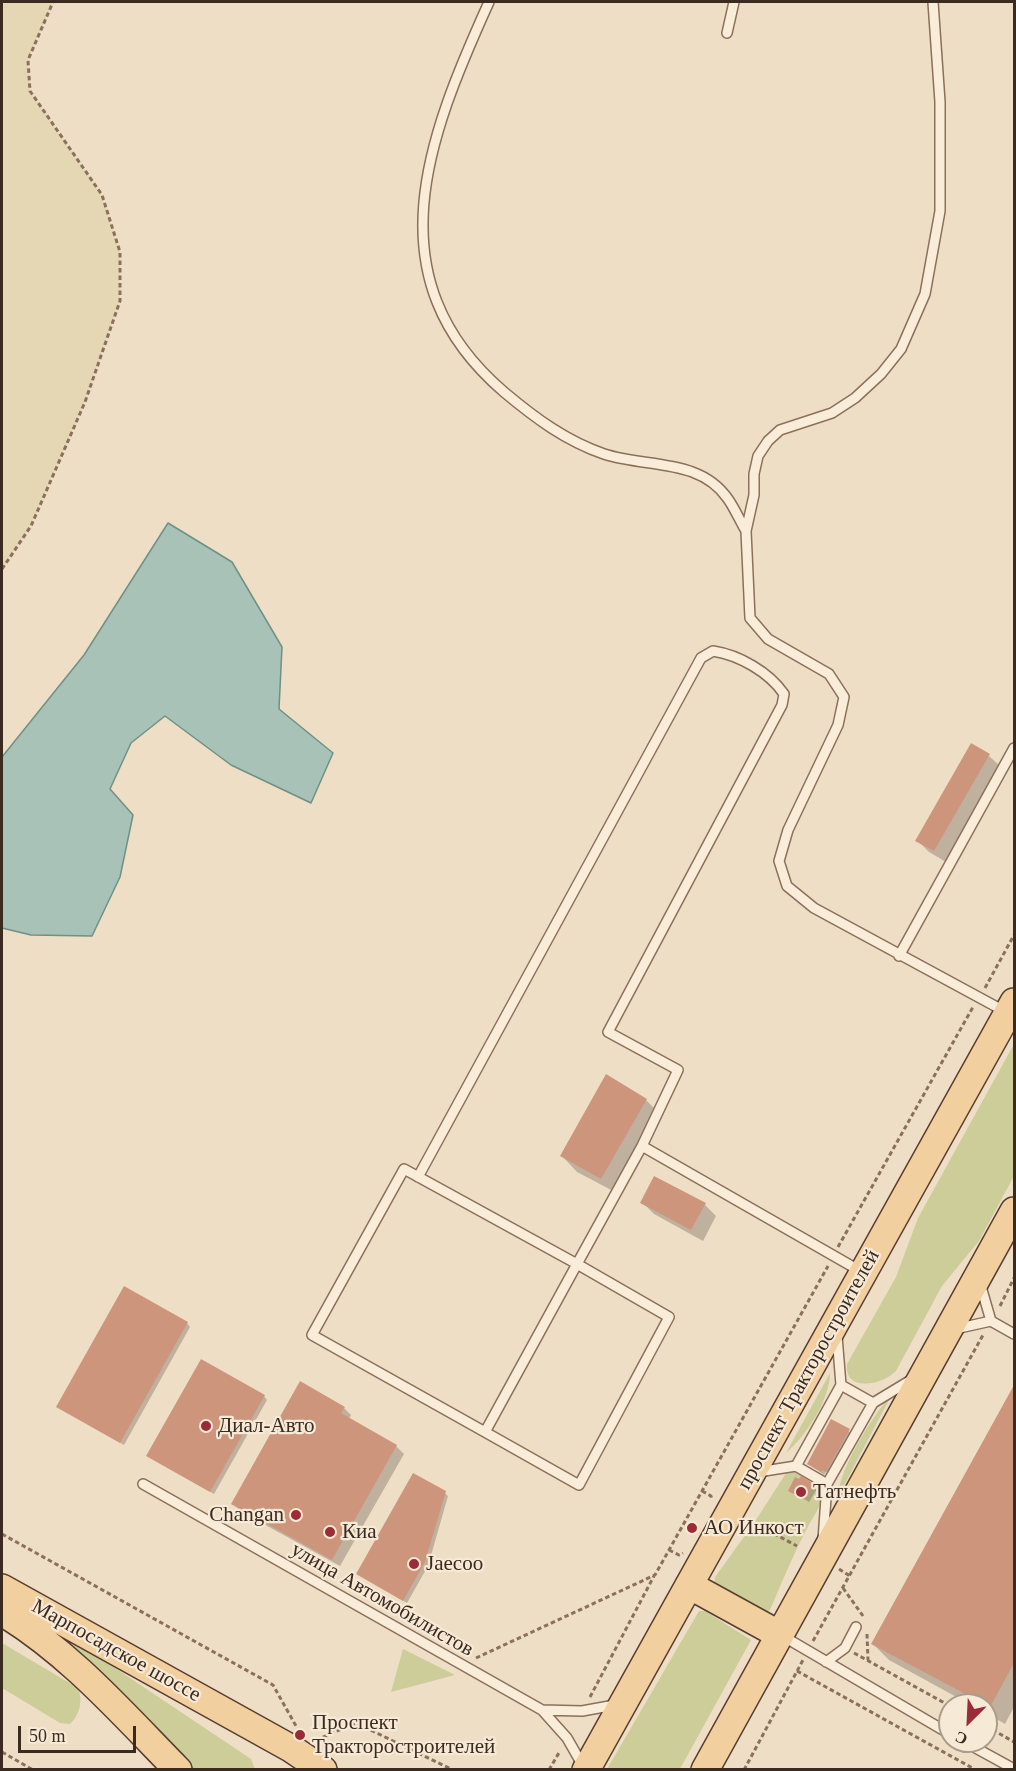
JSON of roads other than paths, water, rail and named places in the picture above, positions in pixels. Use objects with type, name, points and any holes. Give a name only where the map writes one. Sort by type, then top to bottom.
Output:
[{"type":"main road","name":"проспект Тракторостроителей","points":[[585,1770],[1012,1010]]},
{"type":"main road","points":[[705,1770],[780,1635],[828,1563],[926,1371],[1014,1211]]},
{"type":"main road","points":[[689,1585],[780,1635]]},
{"type":"main road","name":"Марпосадское шоссе","points":[[2,1588],[292,1749],[323,1770]]},
{"type":"main road","name":"Марпосадское шоссе","points":[[2,1612],[56,1649],[178,1770]]},
{"type":"lane","points":[[489,2],[446,108],[431,152],[425,183],[422,217],[424,251],[433,291],[448,328],[464,352],[493,382],[531,415],[568,439],[604,454],[639,463],[692,470],[710,481],[728,498],[746,531]]},
{"type":"lane","points":[[728,33],[734,2]]},
{"type":"lane","points":[[933,2],[940,102],[940,212],[925,294],[901,349],[881,374],[855,398],[832,413],[780,430],[768,441],[758,456],[754,474],[754,495],[746,531],[750,618],[768,639],[829,674],[844,697],[838,725],[785,840],[779,861],[787,886],[814,908],[899,956],[1012,1010]]},
{"type":"lane","points":[[418,1177],[701,658],[713,651],[730,653],[775,681],[784,694],[782,705],[608,1032],[678,1070],[642,1146],[485,1432]]},
{"type":"lane","points":[[899,956],[1014,748]]},
{"type":"lane","points":[[642,1146],[864,1272]]},
{"type":"lane","points":[[404,1169],[577,1264],[669,1317],[579,1485],[312,1335],[404,1169]]},
{"type":"lane","points":[[978,1276],[991,1321]]},
{"type":"lane","points":[[796,1466],[841,1385],[836,1321]]},
{"type":"lane","points":[[949,1330],[991,1321],[1014,1334]]},
{"type":"lane","points":[[828,1563],[827,1484],[873,1404],[926,1371]]},
{"type":"lane","points":[[841,1385],[873,1404]]},
{"type":"lane","points":[[751,1474],[796,1466],[827,1484]]},
{"type":"lane","name":"улица Автомобилистов","points":[[143,1484],[542,1710],[567,1738],[585,1770]]},
{"type":"lane","points":[[826,1662],[845,1648],[856,1626]]},
{"type":"lane","points":[[780,1635],[938,1727]]},
{"type":"lane","name":"улица Автомобилистов","points":[[542,1710],[582,1712],[623,1703]]},
{"type":"lane","points":[[984,1753],[1014,1770]]},
{"type":"place","name":"Диал-Авто","points":[[206,1426]]},
{"type":"place","name":"Татнефть","points":[[801,1492]]},
{"type":"place","name":"Changan","points":[[296,1515]]},
{"type":"place","name":"АО Инкост","points":[[692,1528]]},
{"type":"place","name":"Киа","points":[[330,1532]]},
{"type":"place","name":"Jaecoo","points":[[414,1564]]},
{"type":"place","name":"Проспект Тракторостроителей","points":[[300,1735]]}]
